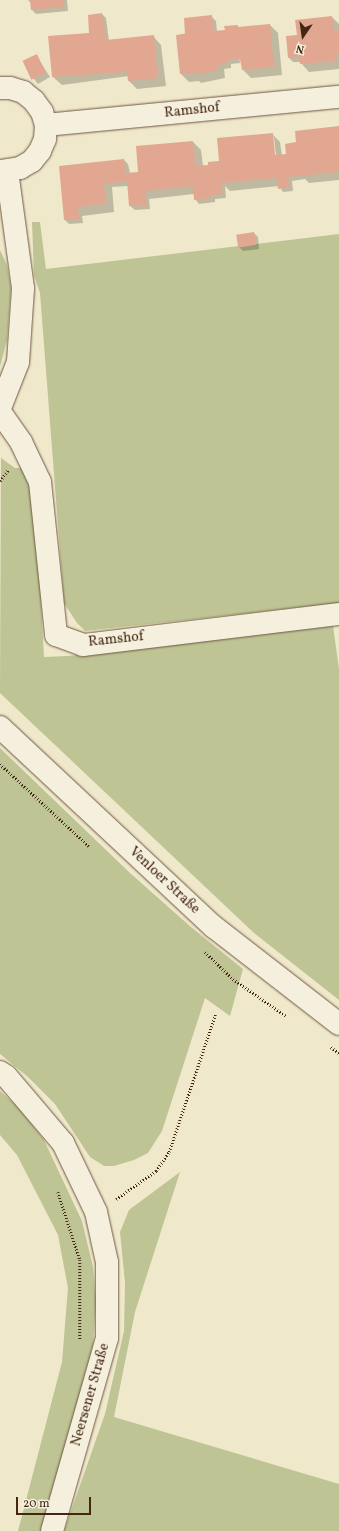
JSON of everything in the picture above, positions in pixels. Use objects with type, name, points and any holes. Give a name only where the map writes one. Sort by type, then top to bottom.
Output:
[{"type":"street","points":[[0,88],[10,88],[23,92],[34,101],[42,112],[46,126],[45,138],[40,151],[32,161],[20,168],[4,171],[23,288],[18,362],[0,408]]},
{"type":"street","name":"Ramshof","points":[[46,126],[339,97]]},
{"type":"street","name":"Ramshof","points":[[0,412],[21,442],[40,482],[56,635],[83,645],[339,614]]},
{"type":"street","name":"Venloer Straße","points":[[0,727],[214,928],[339,1024]]},
{"type":"street","name":"Neersener Straße","points":[[0,1072],[6,1076],[63,1143],[96,1212],[107,1262],[107,1338],[52,1531]]},
{"type":"path","points":[[96,1212],[156,1171],[169,1152],[215,1015]]},
{"type":"path","points":[[57,1188],[80,1260],[80,1346]]},
{"type":"green space","points":[[32,222],[40,222],[46,269],[339,234],[339,603],[85,631],[77,623],[64,603],[40,293],[34,275]]},
{"type":"green space","points":[[0,250],[7,265],[11,288],[7,340],[0,367]]},
{"type":"green space","points":[[1,458],[15,468],[21,468],[28,472],[35,497],[44,657],[68,656],[333,626],[339,669],[339,1000],[254,933],[0,693]]},
{"type":"green space","points":[[0,748],[130,873],[191,927],[243,969],[230,1016],[205,998],[162,1131],[148,1153],[134,1160],[114,1166],[104,1166],[90,1157],[55,1104],[28,1077],[0,1054]]},
{"type":"green space","points":[[0,1091],[20,1109],[44,1140],[82,1221],[93,1267],[96,1301],[93,1345],[76,1420],[41,1531],[18,1531],[62,1362],[68,1288],[58,1235],[17,1155],[0,1135]]},
{"type":"green space","points":[[180,1172],[135,1312],[114,1417],[339,1484],[339,1531],[64,1531],[105,1414],[124,1331],[125,1283],[120,1232],[129,1210]]},
{"type":"building","points":[[30,0],[64,0],[64,7],[31,10]]},
{"type":"building","points":[[102,13],[106,40],[154,35],[158,78],[128,81],[127,72],[52,77],[48,36],[89,33],[88,15]]},
{"type":"building","points":[[212,15],[213,31],[225,30],[224,26],[238,25],[238,27],[270,24],[274,67],[242,70],[240,59],[227,60],[227,64],[217,65],[217,71],[205,72],[206,74],[180,74],[176,35],[185,34],[184,18]]},
{"type":"building","points":[[332,16],[334,31],[339,30],[339,53],[336,53],[337,61],[300,64],[299,57],[288,58],[286,36],[297,35],[295,20]]},
{"type":"building","points":[[37,54],[46,73],[31,80],[22,61]]},
{"type":"building","points":[[339,126],[339,172],[288,177],[289,187],[278,189],[277,178],[221,183],[222,194],[211,195],[211,198],[194,200],[193,186],[145,191],[147,205],[129,206],[127,181],[104,184],[106,204],[78,207],[79,219],[64,220],[59,166],[124,159],[126,173],[138,172],[136,146],[193,141],[196,166],[208,165],[208,162],[219,161],[217,138],[273,133],[275,155],[286,154],[285,144],[296,142],[295,131]]},
{"type":"building","points":[[254,232],[256,245],[238,248],[236,235]]}]
